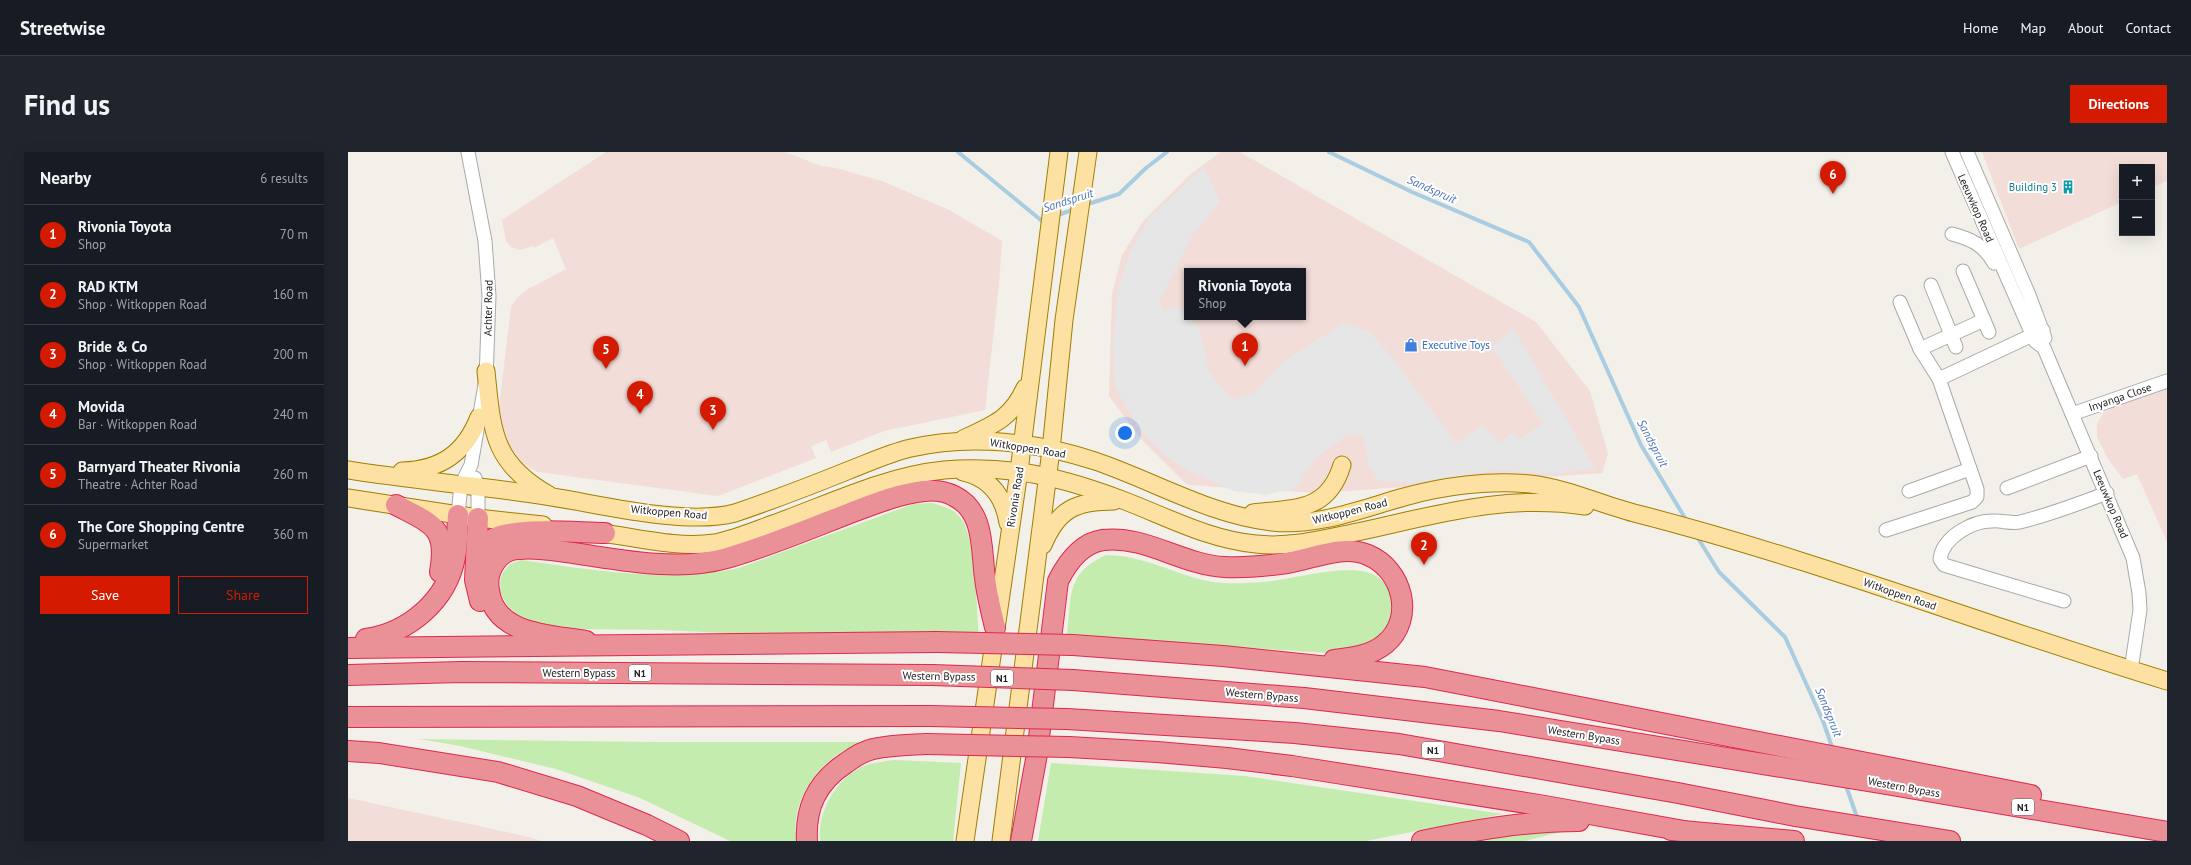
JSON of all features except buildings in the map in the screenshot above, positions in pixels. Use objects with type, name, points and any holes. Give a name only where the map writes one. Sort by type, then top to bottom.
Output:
[{"type":"highway","points":[[620,645],[531,633],[518,627],[504,617],[493,604],[488,588],[490,572],[496,561],[505,553],[521,548],[658,563],[704,563],[752,550],[896,497],[931,490],[946,492],[958,498],[976,517],[979,528],[985,579],[995,627]]},
{"type":"highway","points":[[396,505],[430,525],[439,534],[443,547],[433,601]]},
{"type":"highway","points":[[348,642],[378,638],[395,632],[415,620],[433,601],[444,585],[455,559],[458,515]]},
{"type":"highway","points":[[478,518],[475,573],[476,588],[481,601],[495,622],[505,631],[526,639],[586,641]]},
{"type":"highway","points":[[475,573],[483,547],[491,540],[506,534],[524,532],[605,533]]},
{"type":"highway","points":[[1021,841],[1037,754],[1058,581],[1070,560],[1081,551],[1102,540],[1113,540],[1126,541],[1208,565],[1224,567],[1255,567],[1336,552],[1367,555],[1385,565],[1396,579],[1402,593],[1401,620],[1395,633],[1385,644],[1361,656],[1300,664]]},
{"type":"highway","points":[[348,648],[937,642],[1073,645],[1300,664],[1425,677],[1781,746],[1886,776],[2071,803],[2163,831]]},
{"type":"highway","name":"Western Bypass","points":[[348,675],[469,672],[932,675],[1073,680],[1304,698],[1499,721],[1781,767],[1886,776]]},
{"type":"highway","name":"N1","points":[[348,717],[930,716],[1067,719],[1295,733],[1399,744],[1678,793],[1795,816],[1903,832],[1950,841]]},
{"type":"highway","points":[[807,841],[808,811],[813,798],[823,781],[836,769],[853,758],[872,750],[926,744],[1070,747],[1157,752],[1284,766],[1516,801],[1684,831]]},
{"type":"highway","points":[[348,751],[379,753],[498,772],[577,796],[647,825],[679,841]]},
{"type":"highway","points":[[1422,841],[1481,829],[1554,821],[1581,821],[1794,841]]},
{"type":"main road","name":"Rivonia Road","points":[[965,841],[995,627],[1019,471],[1058,152]]},
{"type":"main road","points":[[1001,841],[1048,475],[1064,320],[1088,152]]},
{"type":"main road","points":[[486,371],[491,422],[499,447],[519,472],[552,497]]},
{"type":"main road","points":[[958,441],[1006,417],[1018,403],[1029,380]]},
{"type":"main road","points":[[352,471],[412,471],[448,459],[465,444],[479,417]]},
{"type":"main road","name":"Witkoppen Road","points":[[352,471],[552,497],[672,515],[709,517],[727,515],[772,500],[900,451],[958,441],[991,441],[1022,445],[1051,450],[1098,462],[1237,515],[1277,523],[1316,521],[1360,511],[1407,496],[1461,486],[1503,483],[1526,484],[1556,489],[1632,513],[1679,524],[1738,542],[2167,681]]},
{"type":"main road","points":[[1237,515],[1294,508],[1316,502],[1336,484],[1342,465]]},
{"type":"main road","name":"Witkoppen Road","points":[[348,498],[478,518],[689,544],[715,542],[752,532],[881,484],[925,473],[981,468],[1048,475],[1124,501],[1215,536],[1254,544],[1276,545],[1311,542],[1449,510],[1486,504],[1541,501],[1632,513]]},
{"type":"main road","points":[[951,470],[982,479],[995,489],[1003,504],[1009,534]]},
{"type":"main road","points":[[1036,560],[1052,526],[1067,510],[1081,504],[1094,501],[1124,501]]},
{"type":"street","name":"Achter Road","points":[[461,485],[471,465],[486,371],[488,270],[485,241],[468,152]]},
{"type":"street","name":"Leeuwkop Road","points":[[1952,152],[2019,304],[2038,332],[2045,338],[2044,348],[2107,493],[2133,558],[2139,592],[2140,610],[2131,670]]},
{"type":"street","name":"Leeuwkop Road","points":[[1967,152],[2038,332]]},
{"type":"street","points":[[1952,234],[1970,240],[1983,247],[1990,254],[2019,304]]},
{"type":"street","points":[[1920,350],[1954,341],[1986,326],[1963,271]]},
{"type":"street","points":[[1931,284],[1954,341]]},
{"type":"street","points":[[1886,530],[1976,499],[1978,492],[1939,379],[1920,350],[1900,302]]},
{"type":"street","points":[[1939,379],[2038,332]]},
{"type":"street","name":"Inyanga Close","points":[[2072,414],[2167,381]]},
{"type":"street","points":[[2007,488],[2091,456]]},
{"type":"street","name":"Achter Road","points":[[471,465],[478,487],[478,518]]},
{"type":"street","points":[[1909,491],[1970,469]]},
{"type":"street","points":[[458,515],[461,485]]},
{"type":"street","points":[[2064,601],[1944,565],[1940,559],[1940,556],[1949,540],[1959,531],[1988,521],[2018,522],[2107,493]]},
{"type":"shaded area","points":[[606,152],[785,152],[821,166],[836,168],[882,181],[949,210],[1002,241],[999,285],[985,410],[884,431],[831,452],[826,440],[811,446],[816,458],[718,496],[538,472],[530,468],[520,460],[506,440],[500,420],[499,407],[511,307],[517,298],[528,289],[566,269],[553,238],[534,248],[533,246],[520,250],[511,247],[506,241],[502,220]]},
{"type":"shaded area","points":[[1221,152],[1240,152],[1536,322],[1590,391],[1608,454],[1602,473],[1319,493],[1187,485],[1141,439],[1109,396],[1112,294],[1122,255],[1144,220],[1192,173]]},
{"type":"shaded area","points":[[1982,152],[2167,152],[2167,181],[2155,187],[2155,164],[2119,164],[2119,203],[2019,249]]},
{"type":"shaded area","points":[[1204,167],[1220,202],[1192,236],[1159,302],[1163,310],[1182,307],[1184,309],[1184,320],[1192,320],[1200,330],[1209,372],[1233,400],[1255,392],[1282,362],[1344,323],[1370,332],[1391,356],[1456,443],[1483,425],[1500,443],[1513,432],[1519,440],[1543,423],[1492,347],[1513,328],[1595,468],[1554,474],[1498,470],[1415,483],[1379,481],[1368,465],[1363,435],[1348,435],[1322,453],[1306,471],[1298,487],[1266,495],[1234,491],[1189,471],[1167,457],[1138,428],[1115,386],[1113,348],[1118,291],[1129,254],[1150,217]]},
{"type":"shaded area","points":[[2167,388],[2167,542],[2137,474],[2123,479],[2108,459],[2097,437],[2097,424],[2104,412],[2116,406]]},
{"type":"shaded area","points":[[348,798],[525,836],[541,841],[348,841]]},
{"type":"green space","points":[[932,503],[953,511],[959,516],[965,525],[975,572],[979,635],[782,636],[663,630],[573,629],[535,625],[520,617],[507,605],[501,594],[500,583],[502,574],[510,564],[521,560],[575,568],[658,575],[712,572],[739,568],[913,504]]},
{"type":"green space","points":[[1106,555],[1131,558],[1155,564],[1191,577],[1210,582],[1225,583],[1275,581],[1337,571],[1352,570],[1365,572],[1376,576],[1383,582],[1391,595],[1392,611],[1388,636],[1343,654],[1067,636],[1071,598],[1077,578],[1083,570],[1093,562]]},
{"type":"green space","points":[[419,739],[655,742],[873,742],[846,750],[824,766],[815,776],[807,788],[797,814],[797,841],[730,841],[640,798],[556,769],[460,746]]},
{"type":"green space","points":[[894,760],[961,763],[953,841],[820,841],[821,820],[824,810],[834,792],[847,776],[865,766]]},
{"type":"green space","points":[[1051,763],[1245,776],[1503,814],[1366,841],[1038,841]]},
{"type":"green space","points":[[1540,830],[1561,832],[1525,841],[1461,841]]},
{"type":"waterway","name":"Sandspruit","points":[[958,152],[1042,221],[1047,219]]},
{"type":"waterway","name":"Sandspruit","points":[[1085,205],[1119,194],[1146,168],[1167,152]]},
{"type":"waterway","name":"Sandspruit","points":[[1329,152],[1412,192],[1529,242],[1579,307],[1641,445],[1688,523]]},
{"type":"waterway","name":"Sandspruit","points":[[1055,216],[1075,209]]},
{"type":"waterway","name":"Sandspruit","points":[[1696,535],[1719,572],[1785,637],[1823,721],[1833,750]]},
{"type":"waterway","name":"Sandspruit","points":[[1845,783],[1858,820]]},
{"type":"place","name":"Building 3","points":[[2068,187]]},
{"type":"place","name":"The Core Shopping Centre","points":[[1833,194]]},
{"type":"place","name":"Executive Toys","points":[[1411,345]]},
{"type":"place","name":"Rivonia Toyota","points":[[1245,366]]},
{"type":"place","name":"Barnyard Theater Rivonia","points":[[606,369]]},
{"type":"place","name":"Movida","points":[[640,414]]},
{"type":"place","name":"Bride & Co","points":[[713,430]]},
{"type":"place","name":"RAD KTM","points":[[1424,565]]}]
